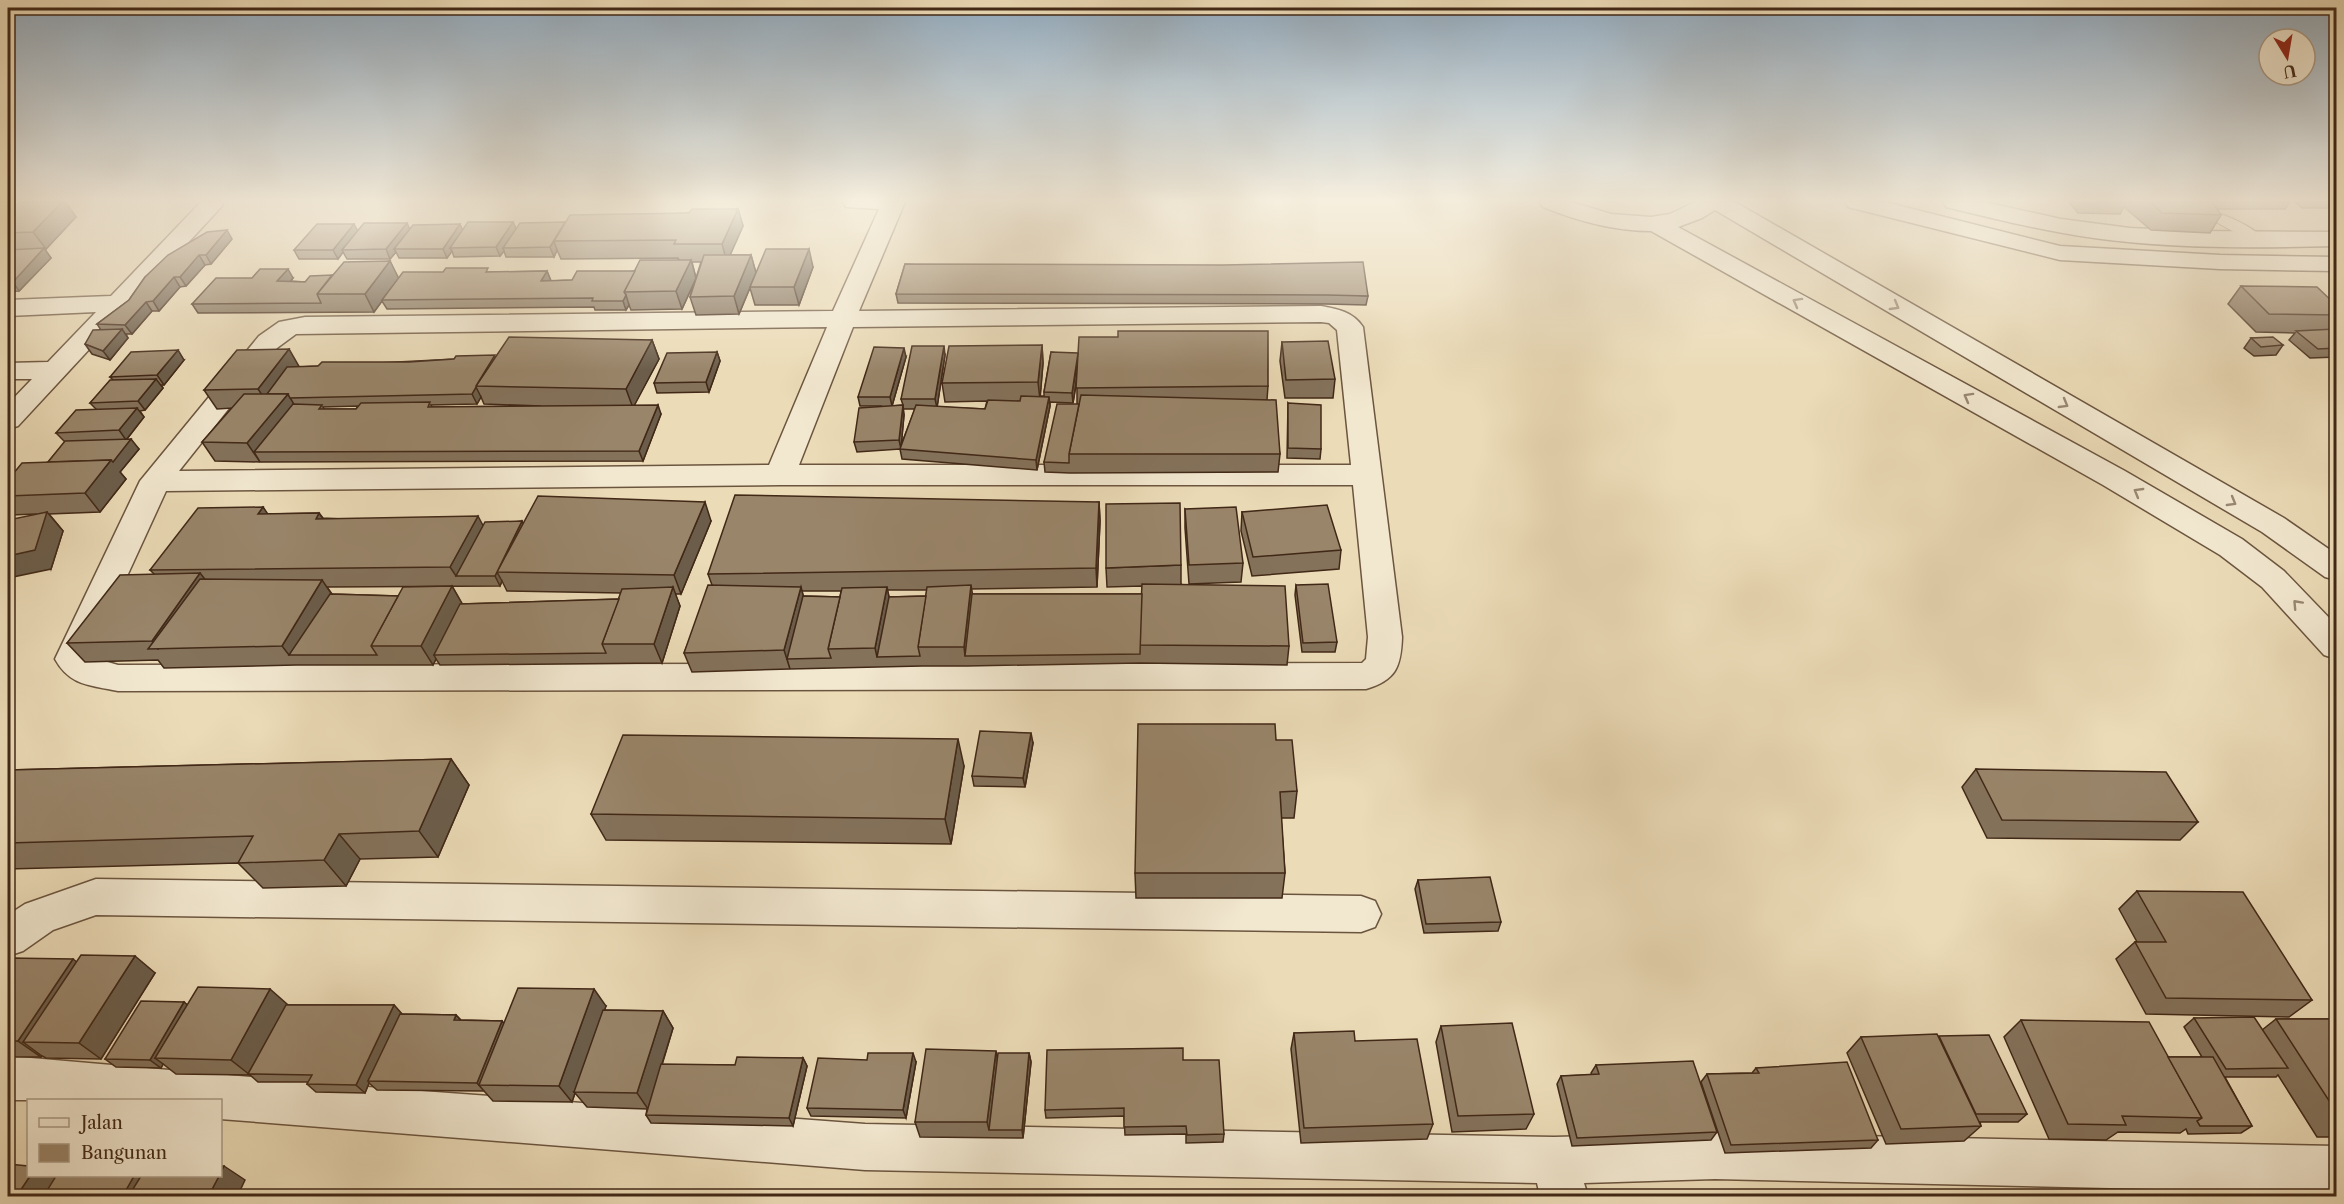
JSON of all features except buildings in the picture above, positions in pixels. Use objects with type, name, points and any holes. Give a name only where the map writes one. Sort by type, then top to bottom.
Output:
[{"type":"street","points":[[8,420],[161,258]]},
{"type":"street","points":[[780,475],[869,258]]},
{"type":"street","points":[[1717,258],[2103,472],[2231,547],[2273,579],[2337,646]]},
{"type":"street","points":[[1815,258],[2273,525],[2337,569]]},
{"type":"street","points":[[2130,258],[2337,264]]},
{"type":"street","points":[[8,308],[120,303]]},
{"type":"street","points":[[1309,314],[1337,317],[1350,327],[1365,475],[1385,637],[1384,663],[1378,672],[1366,676],[118,678],[82,670],[72,659],[155,481],[268,342],[288,328],[305,325],[1309,314]]},
{"type":"street","points":[[8,371],[55,370]]},
{"type":"street","points":[[155,481],[780,475],[1365,475]]},
{"type":"street","points":[[8,938],[39,917],[96,897],[1361,914]]},
{"type":"street","points":[[8,1078],[367,1110],[865,1147],[1559,1178],[1715,1156],[2337,1170]]}]
